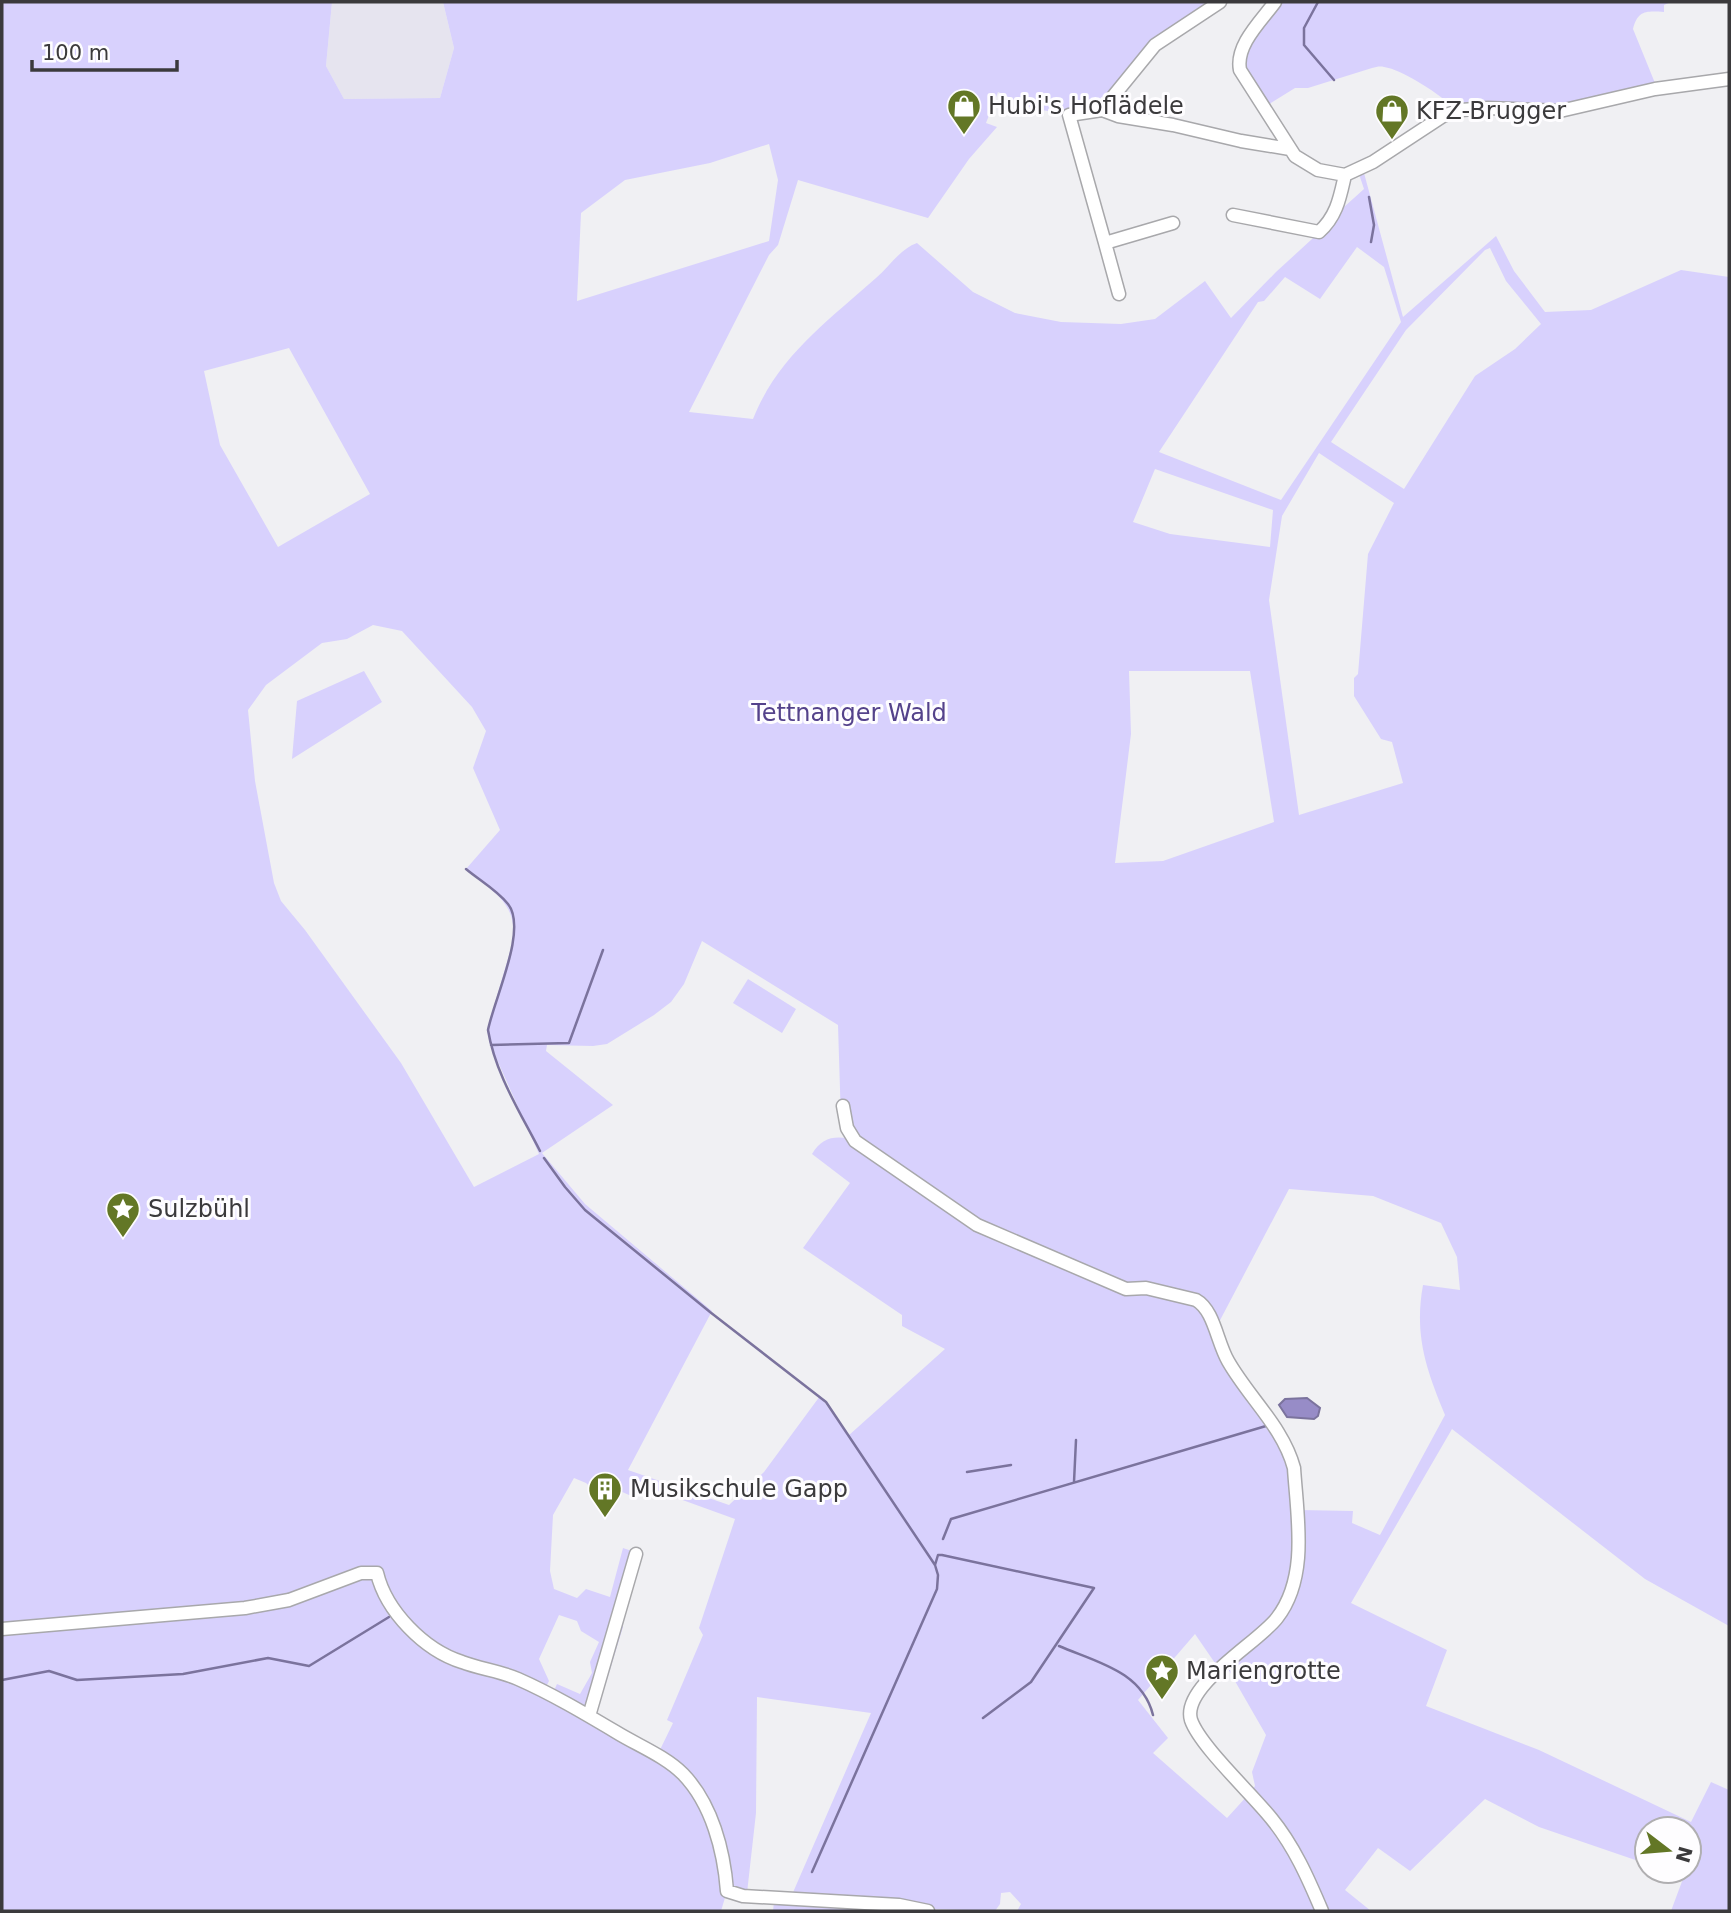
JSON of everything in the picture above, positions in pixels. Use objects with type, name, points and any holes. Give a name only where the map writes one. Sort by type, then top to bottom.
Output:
[{"type":"street","points":[[1102,110],[1155,45],[1220,2]]},
{"type":"street","points":[[1275,2],[1241,50],[1238,63],[1244,79],[1290,149],[1309,166],[1345,175],[1373,162],[1443,116],[1461,110],[1488,108],[1560,111],[1655,89],[1729,79]]},
{"type":"street","points":[[1119,294],[1069,115],[1102,110],[1118,116],[1290,149]]},
{"type":"street","points":[[1233,215],[1319,232],[1334,215],[1345,175]]},
{"type":"street","points":[[1105,243],[1173,223]]},
{"type":"street","points":[[843,1107],[847,1128],[855,1141],[977,1225],[1126,1289],[1146,1288],[1203,1304],[1210,1314],[1217,1337],[1231,1366],[1291,1454],[1298,1535],[1296,1578],[1279,1616],[1267,1630],[1222,1666],[1199,1692],[1190,1710],[1192,1722],[1199,1735],[1273,1820],[1292,1847],[1322,1911]]},
{"type":"street","points":[[589,1716],[636,1554]]},
{"type":"street","points":[[2,1629],[245,1608],[289,1600],[361,1573],[377,1573],[388,1599],[407,1626],[433,1648],[459,1662],[516,1678],[589,1716],[682,1773],[702,1799],[714,1827],[727,1891],[743,1896],[899,1905],[928,1911]]},
{"type":"shaded area","points":[[332,2],[443,2],[454,48],[440,98],[344,99],[326,66]]},
{"type":"shaded area","points":[[1307,1398],[1320,1408],[1314,1419],[1287,1417],[1279,1405],[1285,1399]]},
{"type":"green space","name":"Tettnanger Wald","points":[[2,2],[332,2],[326,66],[344,99],[440,98],[454,48],[443,2],[1215,2],[1153,42],[1101,110],[1069,114],[1034,109],[998,92],[986,123],[997,127],[969,159],[928,218],[798,180],[778,245],[769,255],[689,412],[753,419],[763,397],[790,358],[900,254],[917,243],[973,292],[1015,313],[1061,322],[1121,324],[1155,319],[1205,281],[1231,318],[1335,218],[1341,201],[1344,207],[1364,189],[1359,174],[1364,173],[1403,317],[1496,236],[1514,271],[1545,312],[1591,310],[1681,270],[1729,277],[1729,1626],[1645,1579],[1452,1429],[1351,1603],[1447,1650],[1426,1706],[1539,1750],[1676,1815],[1633,1815],[1633,1859],[1539,1827],[1485,1799],[1410,1871],[1378,1848],[1345,1890],[1371,1911],[1327,1911],[1301,1855],[1252,1790],[1255,1786],[1252,1772],[1266,1735],[1224,1662],[1217,1666],[1195,1634],[1138,1700],[1168,1738],[1153,1753],[1227,1818],[1248,1795],[1290,1848],[1319,1911],[1017,1911],[1021,1904],[1010,1892],[1001,1893],[1000,1904],[995,1911],[773,1911],[774,1902],[835,1906],[839,1900],[791,1897],[871,1713],[757,1697],[756,1813],[747,1893],[727,1891],[721,1911],[2,1911]],"holes":[[[769,144],[778,180],[769,241],[577,301],[581,213],[625,180],[710,163]],[[1357,247],[1384,267],[1401,322],[1281,500],[1159,452],[1258,302],[1264,301],[1285,277],[1320,299]],[[1490,248],[1506,281],[1541,324],[1515,349],[1475,376],[1404,489],[1331,442],[1406,330]],[[289,348],[370,494],[278,547],[220,445],[204,371]],[[1319,453],[1394,503],[1368,554],[1354,696],[1381,739],[1392,742],[1403,783],[1299,815],[1269,600],[1282,516]],[[1155,469],[1273,510],[1270,547],[1170,534],[1133,522]],[[373,625],[402,631],[472,707],[486,731],[473,768],[500,830],[466,869],[495,892],[512,919],[512,945],[487,1030],[490,1044],[539,1154],[474,1187],[401,1063],[281,901],[274,883],[255,781],[248,710],[266,685],[322,643],[347,639]],[[1129,671],[1250,671],[1274,822],[1163,861],[1115,863],[1131,734]],[[702,941],[838,1025],[841,1121],[847,1138],[827,1140],[812,1154],[850,1183],[803,1248],[902,1315],[902,1326],[945,1349],[848,1436],[820,1396],[764,1472],[729,1505],[628,1470],[712,1311],[585,1204],[542,1153],[613,1105],[546,1051],[547,1045],[607,1044],[671,1002],[684,984]],[[1289,1189],[1373,1196],[1441,1223],[1457,1257],[1460,1290],[1423,1285],[1420,1320],[1423,1352],[1445,1415],[1380,1535],[1352,1523],[1353,1511],[1299,1510],[1293,1457],[1222,1356],[1211,1329],[1217,1326]],[[574,1478],[594,1490],[613,1488],[636,1498],[641,1485],[735,1519],[699,1628],[703,1635],[667,1720],[673,1723],[657,1756],[595,1719],[623,1627],[623,1605],[632,1551],[623,1548],[610,1597],[586,1589],[577,1598],[554,1589],[550,1571],[553,1515]],[[559,1615],[577,1621],[581,1631],[599,1642],[590,1662],[592,1673],[580,1694],[557,1684],[552,1695],[544,1691],[549,1681],[539,1659]]]},
{"type":"green space","points":[[1280,2],[1671,2],[1664,5],[1664,12],[1640,15],[1633,29],[1657,88],[1559,108],[1454,109],[1422,84],[1401,73],[1381,67],[1308,88],[1295,88],[1266,106],[1243,68],[1246,51]]},
{"type":"green space","points":[[364,671],[382,702],[292,759],[297,701]]},
{"type":"green space","points":[[748,979],[796,1009],[782,1033],[733,1003]]},
{"type":"green space","points":[[1711,1782],[1729,1790],[1729,1911],[1671,1911],[1681,1885],[1703,1885],[1703,1815],[1694,1815]]},
{"type":"waterway","points":[[1318,2],[1304,28],[1304,45],[1334,80]]},
{"type":"waterway","points":[[1369,197],[1374,225],[1371,242]]},
{"type":"waterway","points":[[466,869],[504,899],[513,915],[512,947],[488,1030],[502,1077],[540,1151]]},
{"type":"waterway","points":[[491,1045],[569,1043],[603,950]]},
{"type":"waterway","points":[[544,1158],[585,1210],[826,1402],[935,1565],[938,1575],[937,1589],[812,1872]]},
{"type":"waterway","points":[[943,1539],[951,1519],[1266,1426]]},
{"type":"waterway","points":[[1074,1482],[1076,1440]]},
{"type":"waterway","points":[[967,1472],[1011,1465]]},
{"type":"waterway","points":[[935,1565],[938,1555],[942,1555],[1094,1588],[1031,1682],[983,1718]]},
{"type":"waterway","points":[[2,1680],[49,1671],[77,1680],[183,1674],[268,1658],[309,1666],[389,1617]]},
{"type":"waterway","points":[[1059,1646],[1102,1663],[1128,1678],[1139,1688],[1153,1715]]},
{"type":"place","name":"Hubi's Hoflädele","points":[[964,136]]},
{"type":"place","name":"KFZ-Brugger","points":[[1392,141]]},
{"type":"place","name":"Sulzbühl","points":[[123,1239]]},
{"type":"place","name":"Musikschule Gapp","points":[[605,1519]]},
{"type":"place","name":"Mariengrotte","points":[[1162,1701]]}]
